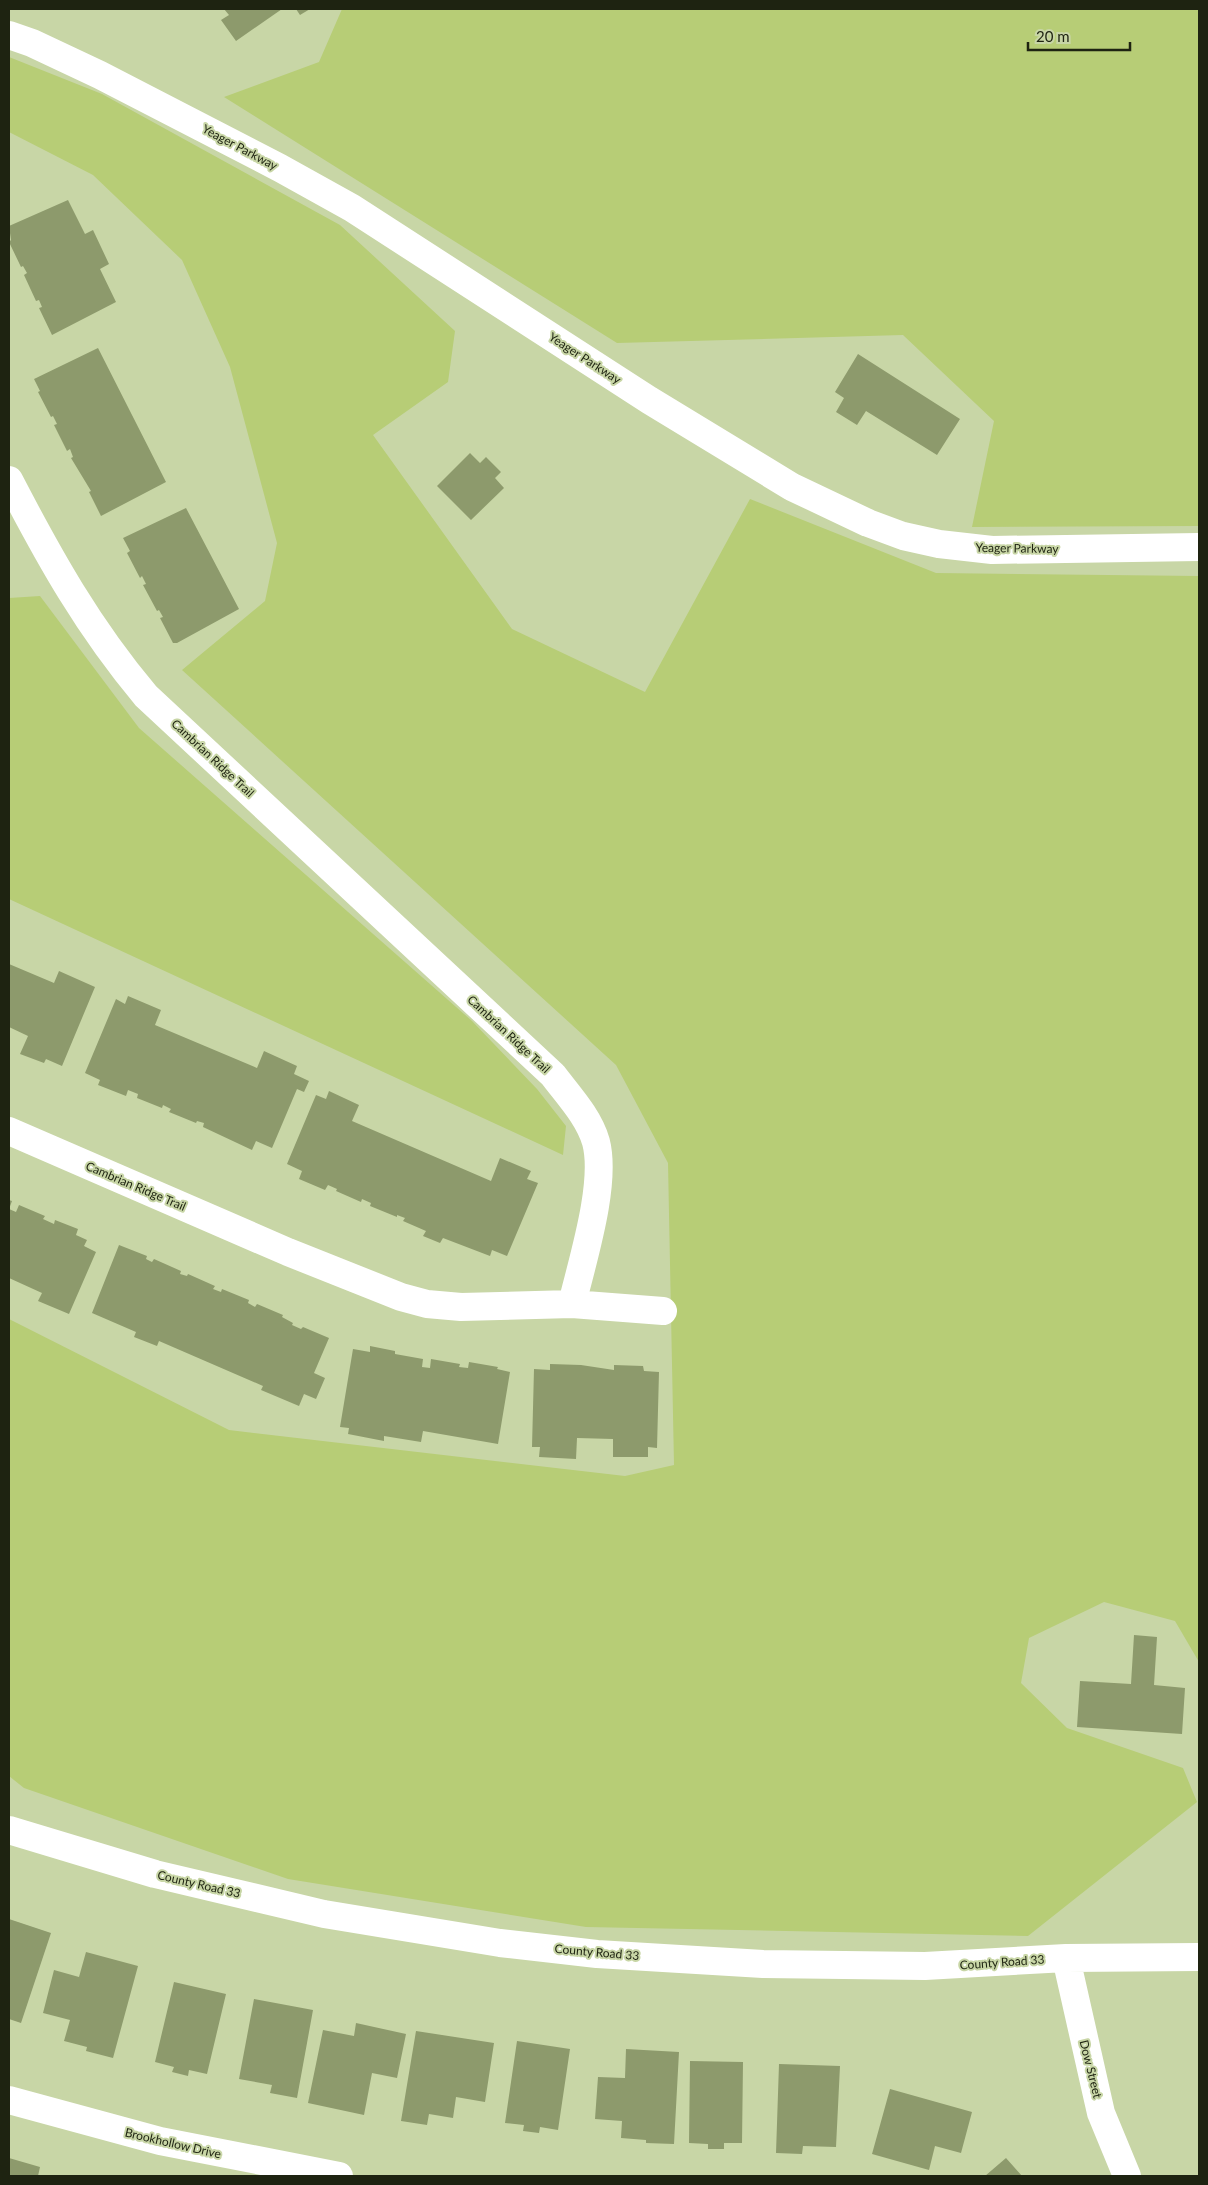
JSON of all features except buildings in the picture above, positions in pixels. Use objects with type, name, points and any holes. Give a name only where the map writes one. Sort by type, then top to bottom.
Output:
[{"type":"street","name":"Yeager Parkway","points":[[9,35],[32,43],[100,74],[280,168],[352,208],[649,400],[792,487],[868,523],[903,536],[939,544],[992,550],[1199,547]]},
{"type":"street","name":"Cambrian Ridge Trail","points":[[9,480],[75,602],[114,658],[146,696],[553,1075],[588,1124],[596,1141],[599,1157],[598,1183],[572,1304],[461,1306],[427,1304],[401,1297],[288,1252],[9,1131]]},
{"type":"street","points":[[572,1304],[663,1311]]},
{"type":"street","name":"County Road 33","points":[[9,1830],[155,1874],[324,1914],[500,1943],[598,1954],[763,1964],[925,1966],[1066,1958],[1199,1957]]},
{"type":"street","name":"Dow Street","points":[[1066,1958],[1102,2113],[1128,2176]]},
{"type":"street","name":"Brookhollow Drive","points":[[9,2100],[160,2141],[339,2176]]},
{"type":"green space","points":[[342,9],[1199,9],[1199,526],[972,527],[994,421],[903,335],[617,343],[224,97],[319,62]]},
{"type":"green space","points":[[9,57],[102,94],[340,225],[455,331],[448,382],[373,435],[512,629],[645,692],[750,499],[936,573],[1199,576],[1199,1662],[1175,1621],[1104,1602],[1029,1638],[1021,1683],[1067,1728],[1183,1768],[1197,1802],[1028,1936],[586,1927],[288,1879],[24,1788],[9,1776],[9,1319],[229,1430],[625,1476],[674,1465],[668,1163],[616,1065],[182,670],[265,601],[277,543],[230,367],[182,260],[93,175],[9,132]]},
{"type":"green space","points":[[40,596],[139,728],[472,1021],[537,1089],[566,1126],[563,1155],[9,899],[9,598]]}]
